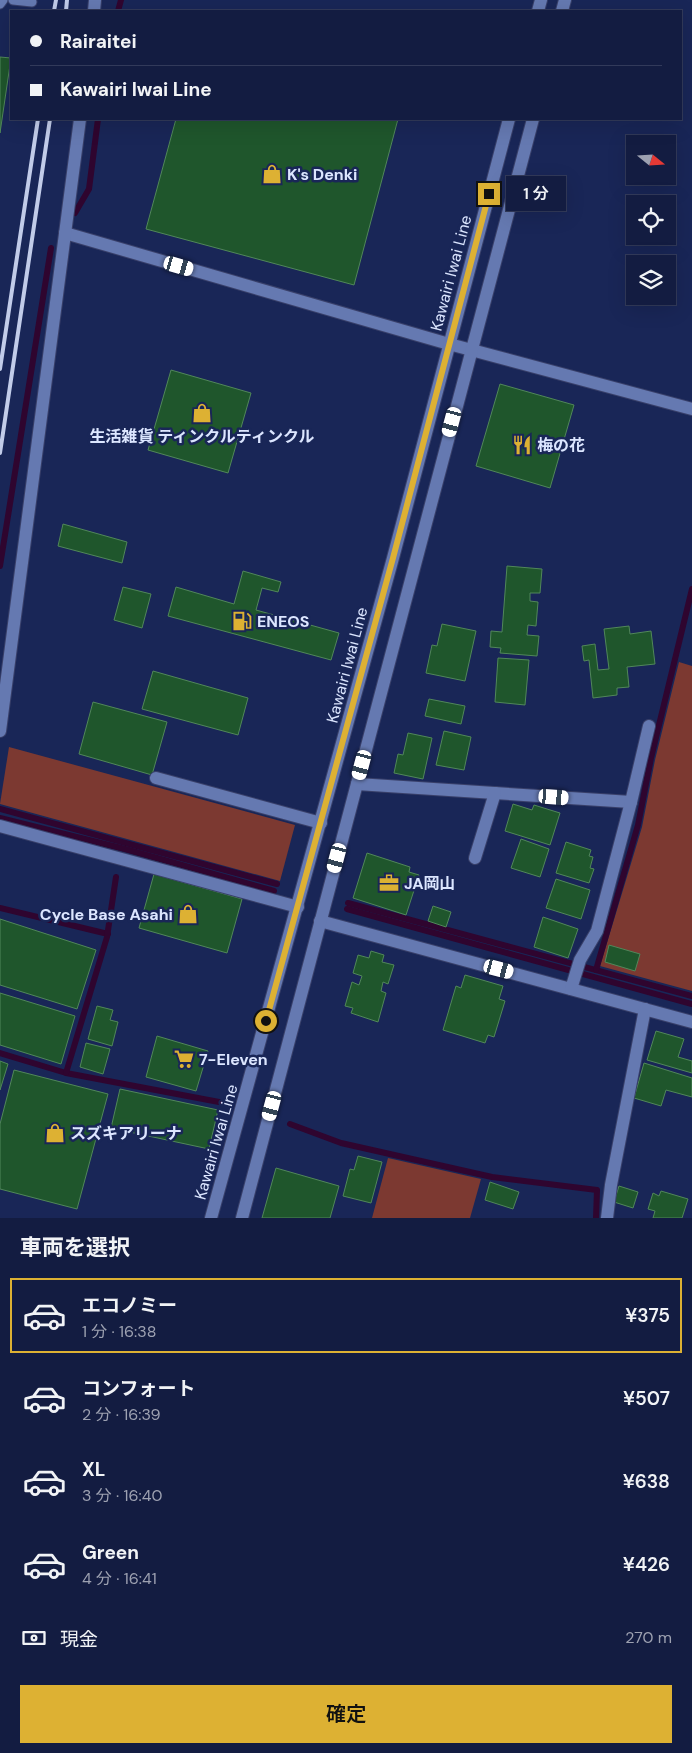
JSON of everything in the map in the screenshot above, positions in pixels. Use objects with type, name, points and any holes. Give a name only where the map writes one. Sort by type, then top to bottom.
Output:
[{"type":"street","points":[[0,731],[80,120]]},
{"type":"street","name":"Kawairi Iwai Line","points":[[211,1218],[321,823],[509,120]]},
{"type":"street","points":[[242,1218],[533,120]]},
{"type":"street","points":[[65,233],[449,344],[692,408]]},
{"type":"street","points":[[573,984],[580,960],[597,932],[632,802],[649,726]]},
{"type":"street","points":[[156,778],[321,823]]},
{"type":"street","points":[[357,784],[632,802]]},
{"type":"street","points":[[475,858],[495,793]]},
{"type":"street","points":[[0,826],[298,907]]},
{"type":"street","points":[[320,921],[573,984],[645,1009],[692,1022]]},
{"type":"street","points":[[607,1218],[611,1185],[645,1009]]},
{"type":"lane","points":[[0,4],[3,0]]},
{"type":"lane","points":[[13,0],[32,5]]},
{"type":"shaded area","points":[[679,662],[692,666],[692,991],[600,966],[642,827],[655,760]]},
{"type":"shaded area","points":[[9,747],[295,825],[280,881],[0,804]]},
{"type":"shaded area","points":[[388,1158],[481,1179],[470,1218],[372,1218]]},
{"type":"building","points":[[0,57],[10,58],[10,65],[0,133]]},
{"type":"building","name":"K's Denki","points":[[176,120],[398,120],[354,285],[146,229]]},
{"type":"building","points":[[171,370],[251,393],[228,473],[148,450]]},
{"type":"building","points":[[500,384],[574,405],[550,488],[476,466]]},
{"type":"building","points":[[63,524],[127,542],[122,563],[58,546]]},
{"type":"building","points":[[507,566],[542,569],[540,593],[530,593],[530,601],[538,602],[536,626],[528,625],[527,635],[539,636],[537,656],[500,653],[501,648],[490,647],[491,631],[502,632]]},
{"type":"building","points":[[243,571],[281,582],[278,592],[262,588],[256,610],[339,633],[331,660],[168,616],[176,587],[234,604]]},
{"type":"building","points":[[123,587],[151,594],[142,628],[114,620]]},
{"type":"building","points":[[442,624],[476,631],[465,681],[426,673],[432,645],[437,646]]},
{"type":"building","points":[[629,626],[630,634],[651,631],[655,664],[627,667],[629,687],[617,688],[617,695],[593,698],[589,660],[584,661],[582,646],[595,644],[598,670],[609,669],[604,629]]},
{"type":"building","points":[[498,658],[529,660],[525,705],[495,702]]},
{"type":"building","points":[[153,671],[248,698],[238,735],[142,709]]},
{"type":"building","points":[[429,699],[465,706],[461,724],[425,716]]},
{"type":"building","points":[[93,702],[167,722],[152,775],[79,754]]},
{"type":"building","points":[[444,731],[471,737],[464,770],[436,765]]},
{"type":"building","points":[[408,733],[432,738],[423,779],[394,773],[398,754],[403,755]]},
{"type":"building","points":[[513,804],[532,810],[534,805],[560,813],[550,845],[505,831]]},
{"type":"building","points":[[521,839],[549,849],[540,877],[511,868]]},
{"type":"building","points":[[566,842],[591,850],[589,856],[593,857],[590,868],[594,869],[589,883],[556,873]]},
{"type":"building","points":[[367,853],[410,867],[409,872],[419,875],[406,915],[353,898]]},
{"type":"building","points":[[154,874],[242,899],[227,953],[139,928]]},
{"type":"building","points":[[556,879],[590,890],[581,919],[546,908]]},
{"type":"building","points":[[433,906],[451,912],[446,927],[428,921]]},
{"type":"building","points":[[543,917],[578,929],[568,958],[534,947]]},
{"type":"building","points":[[0,919],[96,950],[77,1009],[0,985]]},
{"type":"building","points":[[609,945],[640,954],[635,971],[605,962]]},
{"type":"building","points":[[371,951],[384,955],[382,962],[394,965],[388,984],[383,982],[381,991],[386,993],[378,1022],[351,1013],[353,1008],[345,1006],[352,982],[359,985],[362,976],[353,973],[358,955],[369,958]]},
{"type":"building","points":[[465,975],[503,986],[499,999],[505,1001],[494,1037],[488,1035],[485,1043],[443,1030],[456,986],[461,988]]},
{"type":"building","points":[[0,993],[75,1016],[61,1064],[0,1045]]},
{"type":"building","points":[[97,1006],[113,1010],[110,1020],[118,1022],[112,1046],[88,1039]]},
{"type":"building","points":[[656,1031],[684,1039],[678,1057],[692,1061],[692,1073],[647,1060]]},
{"type":"building","points":[[157,1036],[208,1051],[196,1091],[146,1077]]},
{"type":"building","points":[[86,1043],[110,1049],[103,1074],[80,1067]]},
{"type":"building","points":[[0,1061],[8,1064],[0,1090]]},
{"type":"building","points":[[644,1063],[692,1078],[692,1097],[666,1090],[661,1106],[634,1098]]},
{"type":"building","points":[[14,1070],[108,1094],[77,1209],[0,1189],[0,1124]]},
{"type":"building","points":[[120,1089],[218,1110],[209,1149],[111,1128]]},
{"type":"building","points":[[358,1156],[382,1162],[371,1203],[343,1196],[350,1169],[354,1170]]},
{"type":"building","points":[[276,1168],[339,1186],[330,1218],[262,1218]]},
{"type":"building","points":[[490,1182],[519,1192],[513,1209],[485,1200]]},
{"type":"building","points":[[619,1186],[638,1192],[633,1208],[614,1202]]},
{"type":"building","points":[[661,1191],[688,1199],[682,1218],[653,1218],[655,1211],[648,1209],[653,1193],[659,1196]]},
{"type":"waterway","points":[[118,10],[121,0]]},
{"type":"waterway","points":[[75,213],[89,189],[98,120]]},
{"type":"waterway","points":[[0,566],[51,248]]},
{"type":"waterway","points":[[596,970],[638,825],[651,758],[692,589]]},
{"type":"waterway","points":[[0,809],[277,884]]},
{"type":"waterway","points":[[0,818],[125,849],[274,891]]},
{"type":"waterway","points":[[66,1073],[107,937],[116,877]]},
{"type":"waterway","points":[[348,903],[692,996]]},
{"type":"waterway","points":[[0,908],[108,934]]},
{"type":"waterway","points":[[347,909],[692,1004]]},
{"type":"waterway","points":[[0,1053],[66,1073],[219,1102]]},
{"type":"waterway","points":[[290,1124],[341,1143],[492,1177],[597,1190],[596,1218]]},
{"type":"railway","points":[[54,10],[56,0]]},
{"type":"railway","points":[[66,10],[67,0]]},
{"type":"railway","points":[[0,369],[38,120]]},
{"type":"railway","points":[[0,453],[50,120]]},
{"type":"place","name":"K's Denki","points":[[272,174]]},
{"type":"place","name":"生活雑貨 ティンクルティンクル","points":[[202,413]]},
{"type":"place","name":"梅の花","points":[[522,445]]},
{"type":"place","name":"ENEOS","points":[[242,621]]},
{"type":"place","name":"JA岡山","points":[[389,883]]},
{"type":"place","name":"Cycle Base Asahi","points":[[188,914]]},
{"type":"place","name":"7-Eleven","points":[[184,1059]]},
{"type":"place","name":"スズキアリーナ","points":[[55,1133]]},
{"type":"route","points":[[266,1021],[393,558],[489,194]]}]
